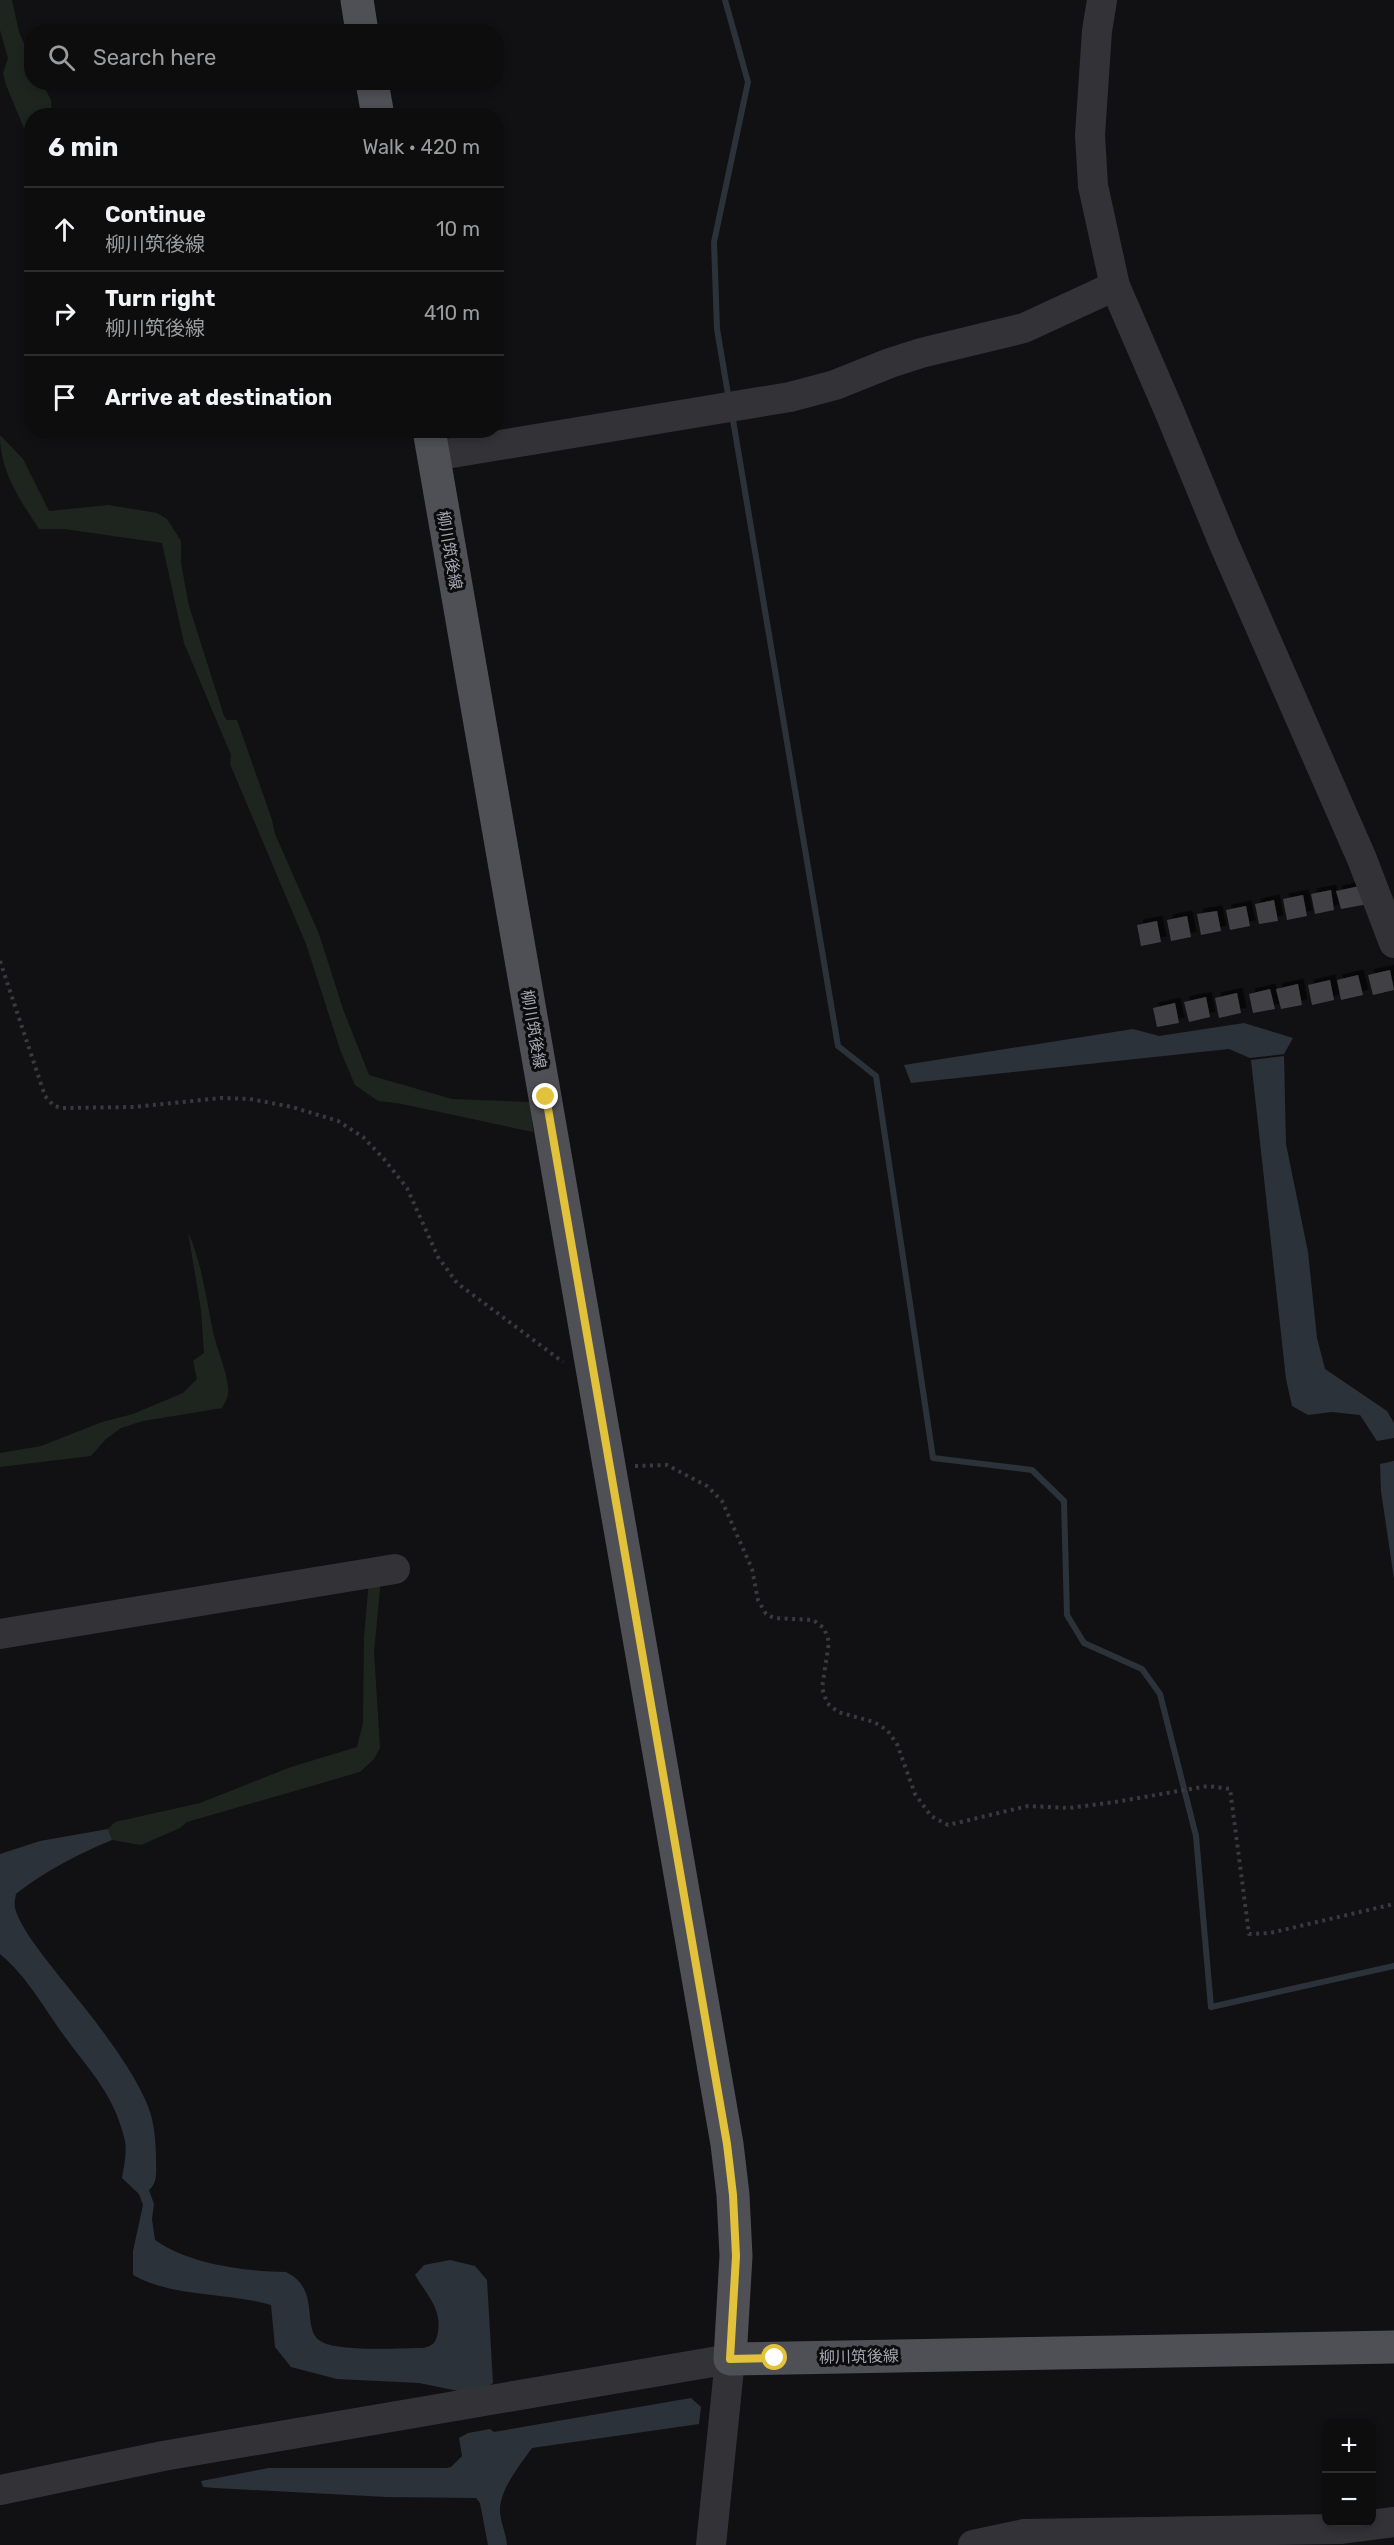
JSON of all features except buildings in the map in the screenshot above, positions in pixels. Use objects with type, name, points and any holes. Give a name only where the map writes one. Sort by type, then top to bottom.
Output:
[{"type":"main road","points":[[357,0],[361,24]]},
{"type":"main road","points":[[373,90],[377,108]]},
{"type":"main road","name":"柳川筑後線","points":[[432,443],[727,2144],[733,2195],[736,2256],[730,2359],[1394,2347]]},
{"type":"street","points":[[1102,0],[1097,31],[1090,135],[1093,186],[1115,286],[1224,544],[1358,849],[1394,944]]},
{"type":"street","points":[[504,434],[790,397],[835,385],[921,353],[1024,328],[1115,286]]},
{"type":"street","points":[[432,443],[471,438]]},
{"type":"street","points":[[0,1634],[395,1569]]},
{"type":"street","points":[[0,2490],[163,2456],[730,2359],[711,2545]]},
{"type":"street","points":[[973,2545],[1024,2534],[1341,2537],[1394,2522]]},
{"type":"path","points":[[0,962],[45,1096],[54,1106],[63,1108],[134,1107],[221,1098],[250,1099],[292,1107],[338,1121],[363,1137],[407,1188],[438,1257],[458,1283],[596,1385]]},
{"type":"path","points":[[610,1466],[668,1465],[706,1486],[722,1501],[752,1569],[758,1600],[766,1614],[774,1618],[813,1620],[824,1628],[829,1642],[822,1688],[827,1703],[838,1713],[874,1722],[887,1730],[897,1744],[915,1794],[931,1816],[948,1825],[1028,1806],[1069,1808],[1208,1786],[1230,1789],[1250,1934],[1270,1933],[1394,1904]]},
{"type":"shaded area","points":[[0,0],[12,0],[24,44],[24,90],[46,90],[51,100],[52,108],[24,108],[24,128],[3,73],[8,58],[0,30]]},
{"type":"shaded area","points":[[0,435],[23,459],[49,511],[108,505],[157,513],[167,519],[181,541],[181,563],[189,606],[224,716],[227,720],[237,720],[275,834],[319,934],[343,1009],[369,1075],[452,1099],[531,1102],[533,1132],[378,1101],[355,1085],[341,1052],[306,944],[230,764],[231,755],[184,643],[162,543],[64,529],[39,529],[18,496],[7,473]]},
{"type":"shaded area","points":[[1244,1023],[1293,1038],[1284,1054],[1250,1058],[1229,1049],[911,1083],[904,1065],[1133,1029],[1159,1036]]},
{"type":"shaded area","points":[[1284,1056],[1286,1144],[1308,1252],[1317,1338],[1325,1369],[1387,1411],[1394,1423],[1394,1438],[1377,1441],[1360,1415],[1332,1412],[1308,1415],[1292,1406],[1286,1379],[1251,1060]]},
{"type":"shaded area","points":[[188,1232],[201,1270],[214,1336],[227,1381],[228,1395],[222,1408],[143,1421],[121,1428],[106,1439],[91,1456],[0,1467],[0,1453],[41,1446],[102,1422],[133,1414],[183,1393],[197,1379],[193,1361],[204,1353],[201,1310]]},
{"type":"shaded area","points":[[1394,1461],[1394,1579],[1381,1491],[1380,1464]]},
{"type":"shaded area","points":[[381,1579],[374,1652],[380,1748],[374,1759],[360,1772],[187,1822],[180,1828],[141,1845],[112,1840],[108,1829],[115,1822],[200,1803],[291,1767],[357,1747],[363,1723],[364,1637],[369,1580]]},
{"type":"shaded area","points":[[108,1829],[112,1840],[74,1857],[37,1879],[16,1894],[15,1906],[25,1930],[122,2058],[148,2106],[156,2145],[156,2176],[149,2190],[154,2204],[152,2219],[155,2240],[169,2249],[201,2261],[236,2268],[286,2272],[304,2289],[315,2336],[322,2342],[343,2347],[424,2348],[432,2344],[438,2332],[438,2316],[415,2275],[424,2265],[450,2260],[475,2266],[487,2280],[493,2383],[484,2389],[458,2391],[419,2383],[337,2379],[291,2367],[275,2347],[271,2305],[166,2288],[133,2275],[133,2251],[143,2205],[139,2194],[122,2178],[126,2147],[120,2122],[101,2086],[28,1984],[0,1954],[0,1854],[40,1841]]},
{"type":"shaded area","points":[[691,2398],[701,2407],[699,2424],[532,2448],[511,2478],[503,2495],[500,2512],[507,2545],[488,2545],[480,2503],[476,2498],[387,2497],[215,2488],[203,2487],[201,2481],[269,2468],[446,2468],[451,2467],[462,2456],[459,2438],[468,2433],[490,2429],[494,2432]]},
{"type":"waterway","points":[[725,0],[748,82],[714,242],[717,329],[729,400]]},
{"type":"waterway","points":[[732,414],[838,1046],[876,1076],[933,1458],[1032,1470],[1064,1501],[1067,1615],[1084,1643],[1142,1669],[1160,1694],[1196,1836],[1211,2007],[1394,1966]]},
{"type":"route","points":[[546,1097],[727,2144],[733,2195],[736,2256],[730,2359],[775,2358]]}]
